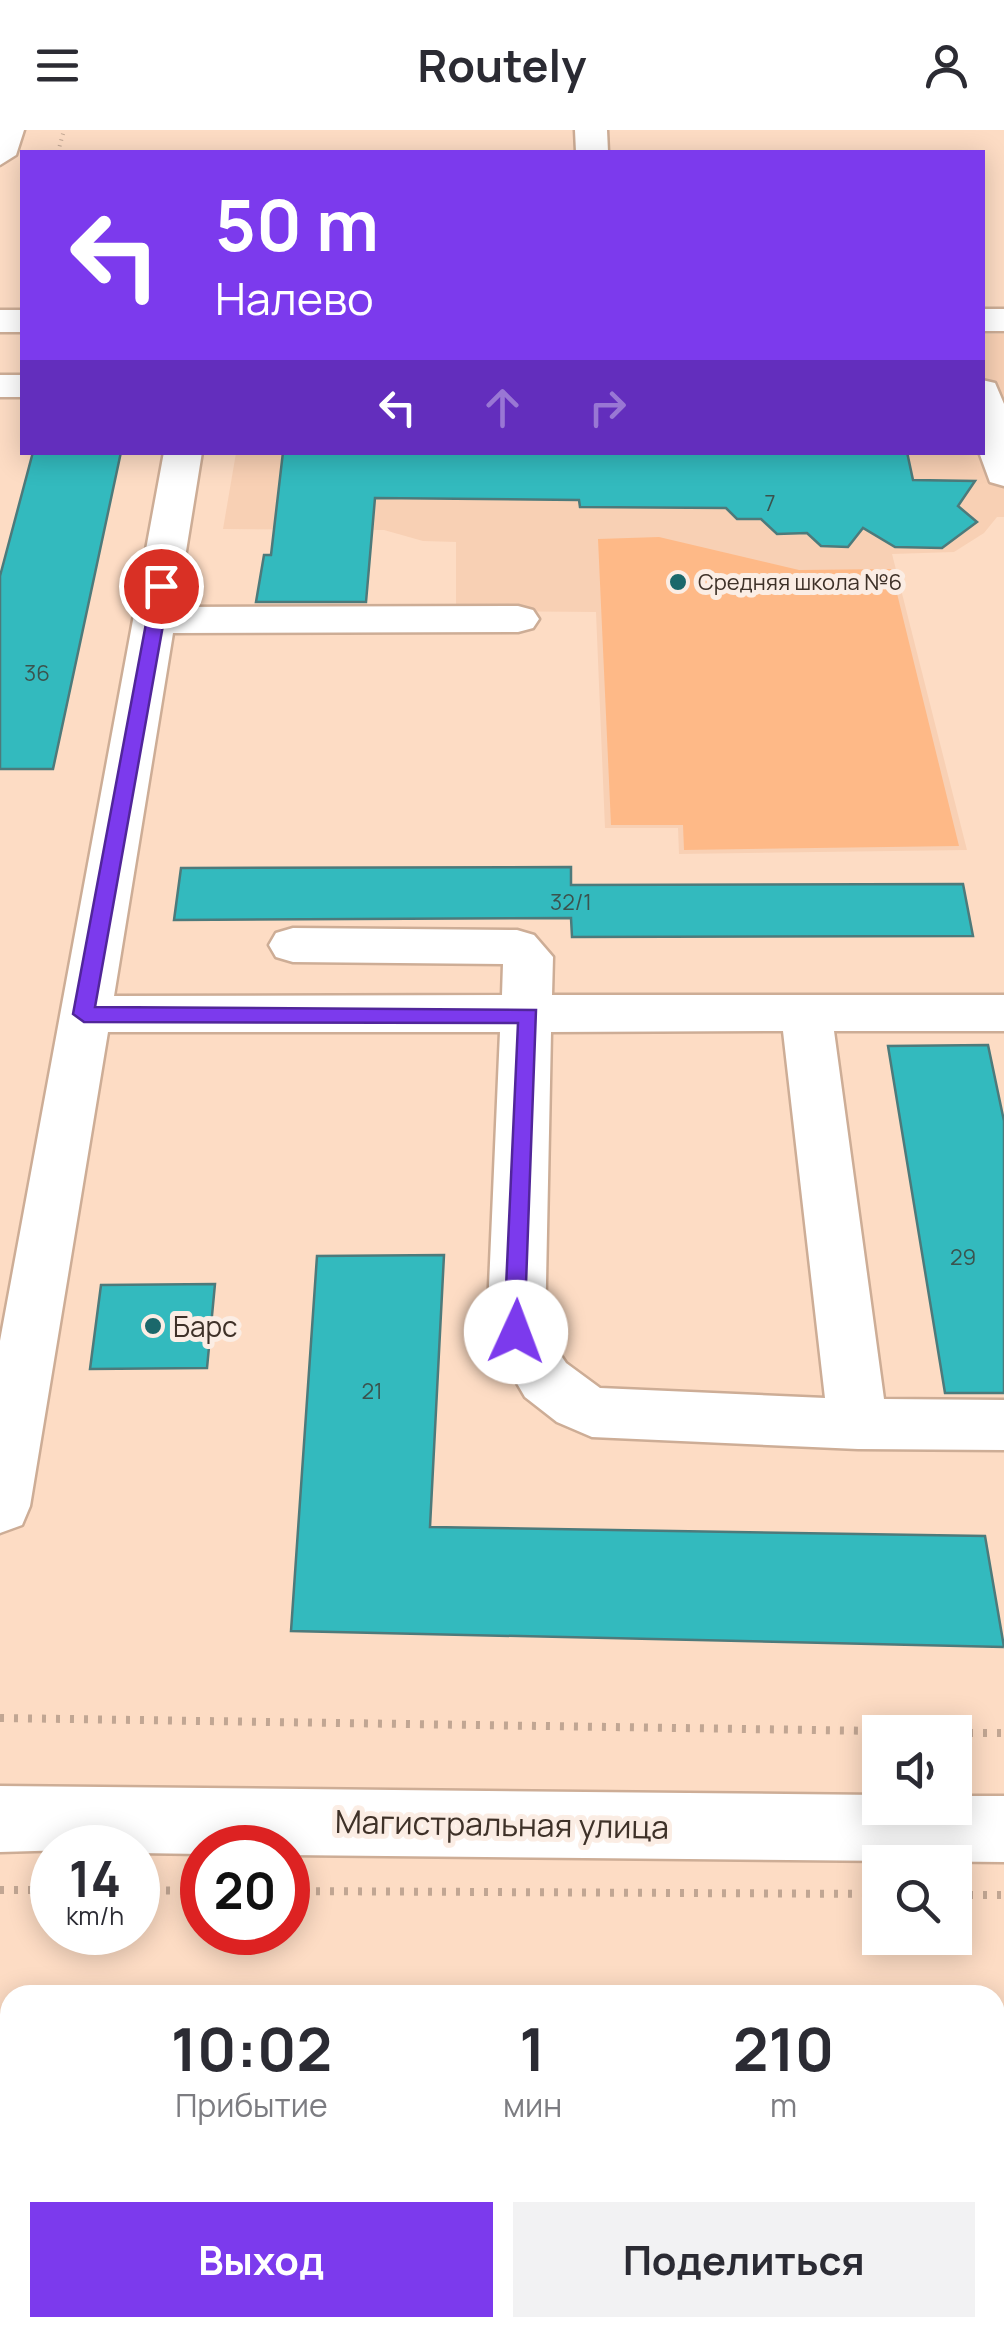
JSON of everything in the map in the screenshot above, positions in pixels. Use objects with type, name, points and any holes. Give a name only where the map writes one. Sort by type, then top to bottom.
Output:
[{"type":"street","points":[[0,155],[8,130]]},
{"type":"street","points":[[985,402],[1004,474]]},
{"type":"street","points":[[0,1506],[183,455]]},
{"type":"street","points":[[156,620],[518,619]]},
{"type":"street","points":[[293,944],[518,947],[528,958],[516,1332],[541,1381],[592,1412],[858,1424],[1004,1425]]},
{"type":"street","points":[[84,1014],[1004,1013]]},
{"type":"street","points":[[806,1014],[858,1424]]},
{"type":"street","name":"Магистральная улица","points":[[0,1820],[1004,1829]]},
{"type":"path","points":[[0,1718],[862,1731]]},
{"type":"path","points":[[972,1732],[1004,1733]]},
{"type":"path","points":[[0,1890],[30,1890]]},
{"type":"path","points":[[310,1891],[862,1894]]},
{"type":"path","points":[[972,1894],[1004,1895]]},
{"type":"shaded area","name":"Средняя школа №6","points":[[985,334],[1004,334],[1004,517],[997,517],[984,533],[954,552],[892,554],[967,850],[679,854],[678,828],[605,828],[596,612],[456,611],[456,542],[423,541],[384,530],[223,529],[236,455],[985,455]]},
{"type":"shaded area","points":[[659,537],[799,570],[891,569],[959,846],[684,850],[683,825],[611,825],[598,539]]},
{"type":"building","points":[[32,455],[120,455],[53,769],[0,769],[0,576]]},
{"type":"building","points":[[283,455],[908,455],[913,480],[975,481],[958,506],[977,522],[942,548],[895,547],[863,528],[848,547],[821,546],[807,533],[777,534],[761,519],[737,519],[726,508],[580,507],[579,500],[375,498],[366,602],[256,602],[264,555],[271,555]]},
{"type":"building","points":[[571,867],[571,885],[963,884],[973,936],[572,937],[571,918],[174,920],[181,868]]},
{"type":"building","points":[[988,1045],[1004,1121],[1004,1393],[945,1393],[888,1046]]},
{"type":"building","points":[[444,1255],[430,1527],[985,1536],[1004,1647],[291,1631],[317,1256]]},
{"type":"building","name":"Барс","points":[[215,1284],[207,1368],[90,1369],[101,1285]]},
{"type":"place","name":"Средняя школа №6","points":[[678,582]]},
{"type":"place","name":"Барс","points":[[153,1326]]},
{"type":"route","points":[[161,586],[84,1014],[528,1016],[516,1332]]}]
